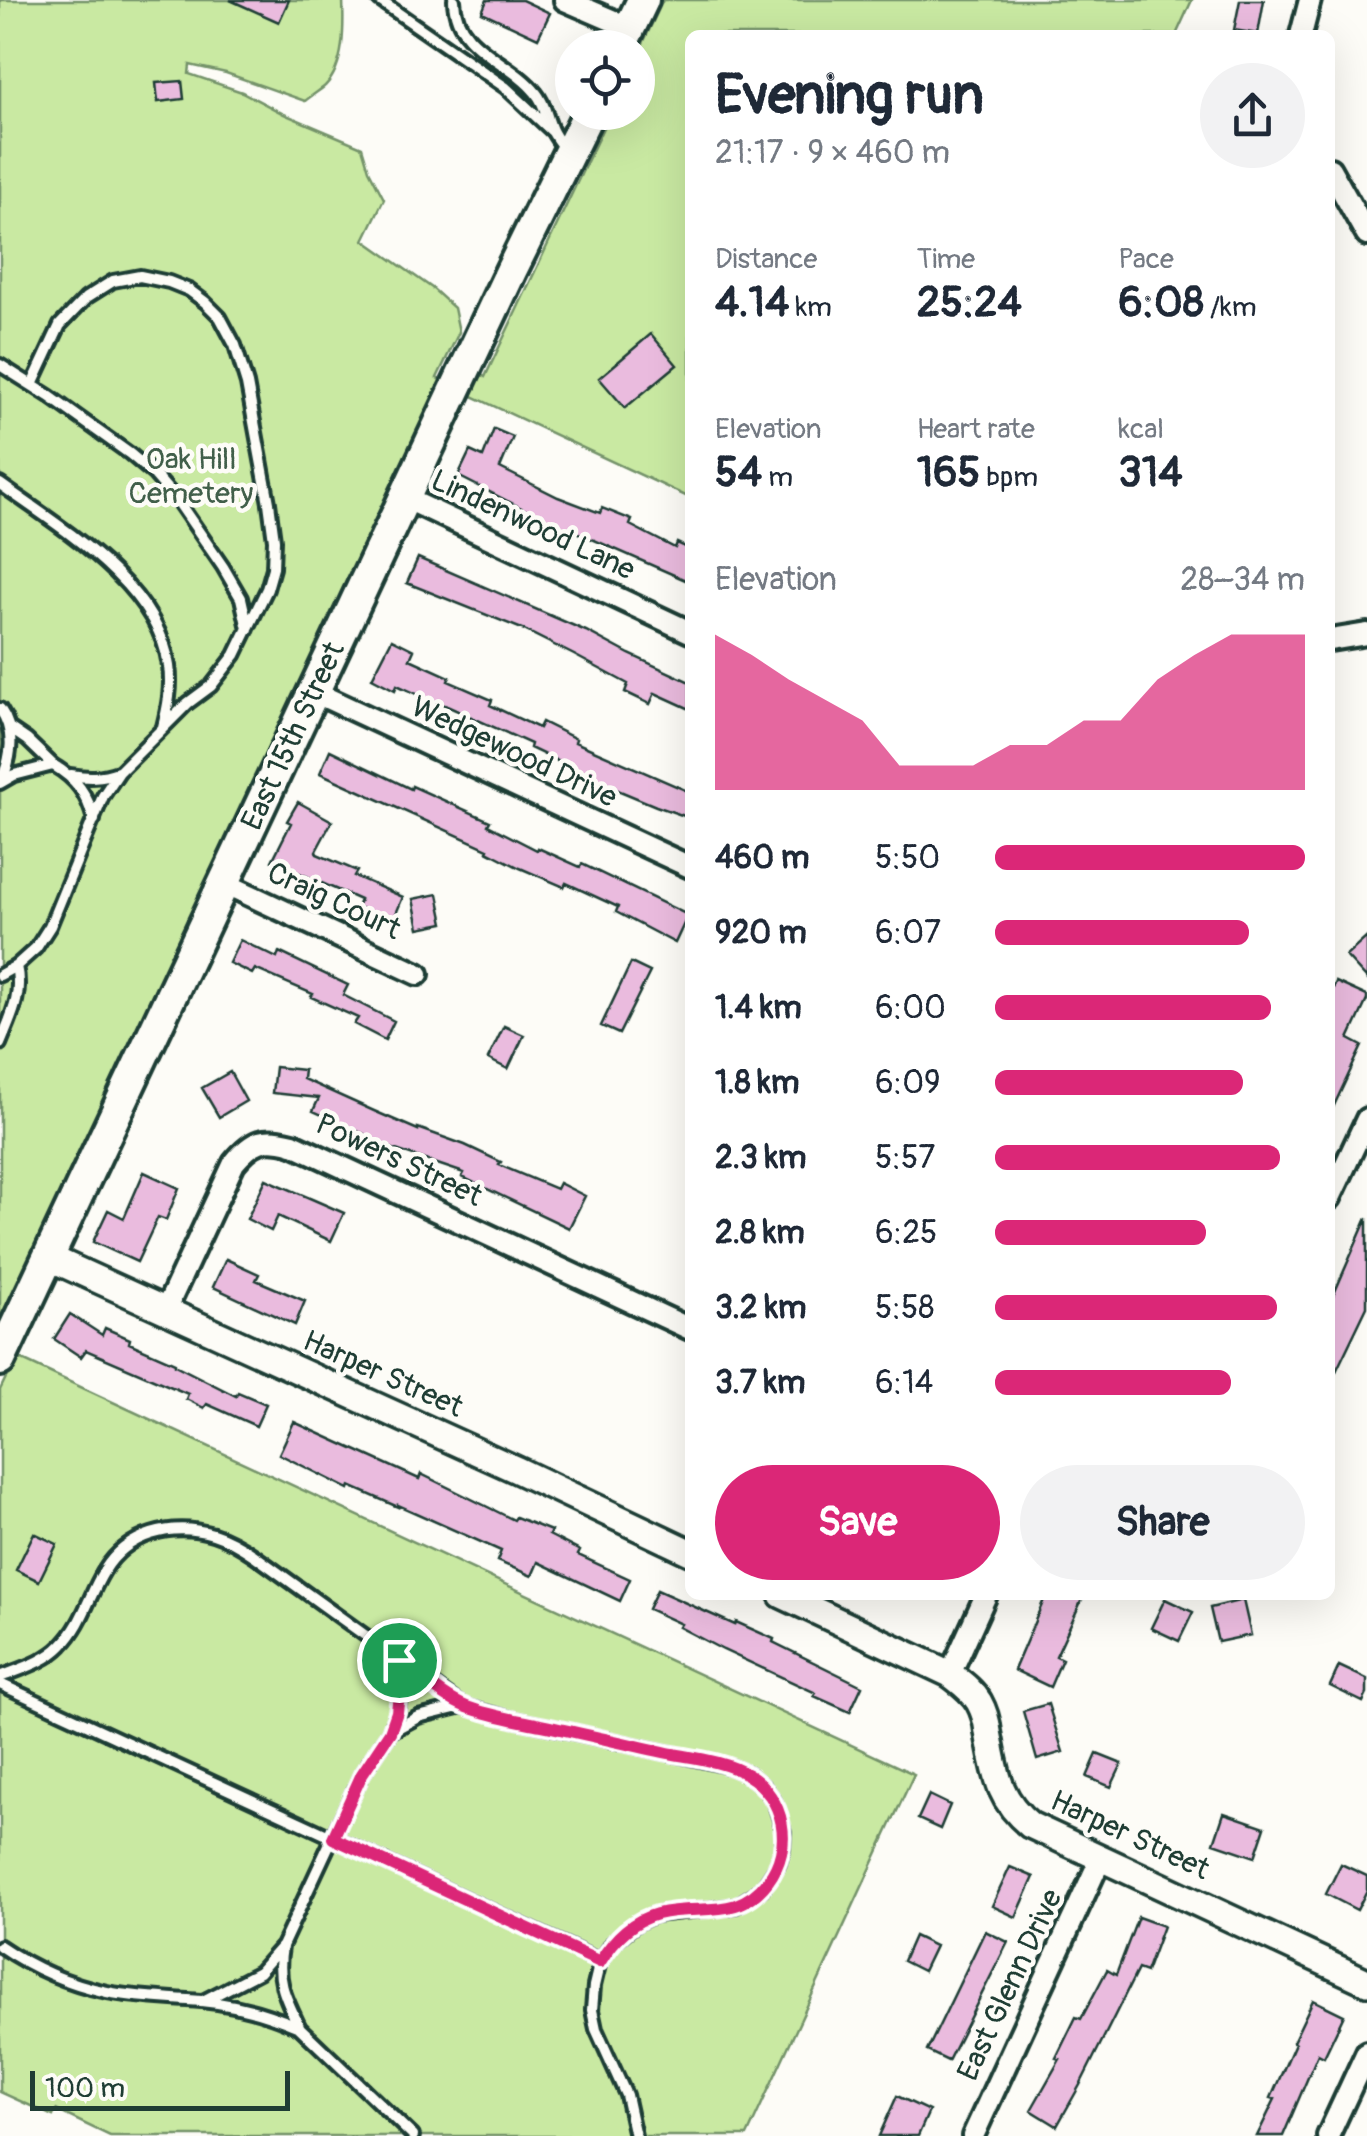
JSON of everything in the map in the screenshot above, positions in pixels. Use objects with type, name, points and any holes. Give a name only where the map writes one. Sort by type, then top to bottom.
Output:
[{"type":"main road","name":"East 15th Street","points":[[0,1360],[404,498],[560,143],[572,130]]},
{"type":"street","points":[[565,0],[631,25]]},
{"type":"street","points":[[1302,30],[1310,0]]},
{"type":"street","points":[[1335,178],[1367,236]]},
{"type":"street","name":"Lindenwood Lane","points":[[404,498],[685,630]]},
{"type":"street","points":[[1335,639],[1367,634]]},
{"type":"street","name":"Wedgewood Drive","points":[[314,692],[685,865]]},
{"type":"street","name":"Craig Court","points":[[224,882],[418,974]]},
{"type":"street","points":[[1335,1187],[1367,1118]]},
{"type":"street","name":"Powers Street","points":[[166,1311],[234,1163],[258,1141],[276,1139],[685,1326]]},
{"type":"street","name":"Harper Street","points":[[48,1257],[685,1550]]},
{"type":"street","name":"Harper Street","points":[[793,1600],[964,1684],[979,1702],[1004,1798],[1030,1825],[1367,1982]]},
{"type":"street","points":[[950,1674],[984,1600]]},
{"type":"street","name":"East Glenn Drive","points":[[973,2136],[1101,1858]]},
{"type":"street","points":[[1328,2136],[1367,2052]]},
{"type":"lane","points":[[379,0],[505,87],[560,143]]},
{"type":"lane","points":[[454,0],[457,18],[467,37],[538,95],[560,143]]},
{"type":"lane","points":[[0,976],[36,948],[50,926],[103,796],[119,772],[188,703],[211,686],[236,655],[274,568],[270,503],[247,384],[235,345],[220,317],[189,290],[140,276],[114,281],[86,298],[60,325],[32,385]]},
{"type":"lane","points":[[0,365],[154,474],[223,567],[241,598],[248,630]]},
{"type":"lane","points":[[0,484],[104,563],[132,590],[151,616],[164,642],[170,668],[170,698],[162,728]]},
{"type":"lane","points":[[0,709],[11,730],[69,774],[88,778],[119,772]]},
{"type":"lane","points":[[0,783],[8,766],[11,730]]},
{"type":"lane","points":[[0,783],[14,775],[54,766]]},
{"type":"lane","points":[[69,774],[82,788],[94,820]]},
{"type":"lane","points":[[0,1044],[18,1000],[16,966]]},
{"type":"lane","points":[[0,1681],[58,1650],[82,1617],[103,1572],[116,1554],[136,1538],[176,1530],[212,1534],[239,1546],[463,1706],[732,1768],[748,1775],[774,1801],[784,1832],[778,1864],[762,1889],[736,1906],[655,1915],[637,1923],[610,1944],[600,1962],[592,2010],[596,2029],[626,2095],[635,2136]]},
{"type":"lane","points":[[299,2027],[280,1986],[282,1946],[362,1774],[390,1732],[400,1696],[399,1660]]},
{"type":"lane","points":[[0,1681],[600,1962]]},
{"type":"lane","points":[[390,1732],[418,1717],[463,1706]]},
{"type":"lane","points":[[0,1946],[36,1968],[89,1988],[134,1996],[203,2000],[276,2017],[299,2027],[413,2136]]},
{"type":"lane","points":[[203,2000],[258,1972],[282,1946]]},
{"type":"green space","name":"Oak Hill Cemetery","points":[[0,0],[343,0],[342,45],[336,68],[325,86],[305,101],[226,73],[190,65],[189,74],[242,92],[362,147],[384,199],[364,240],[454,308],[459,332],[437,378],[446,383],[0,1334]]},
{"type":"green space","points":[[663,0],[1192,0],[1178,30],[685,30],[685,496],[468,394],[478,373],[485,377],[602,130],[655,130],[655,30],[649,30]]},
{"type":"green space","points":[[16,1357],[914,1774],[747,2136],[110,2136],[56,2110],[53,2116],[0,2092],[0,1390]]},
{"type":"building","points":[[230,0],[289,0],[279,22]]},
{"type":"building","points":[[487,0],[522,0],[550,13],[538,38],[482,12]]},
{"type":"building","points":[[1240,0],[1264,0],[1259,30],[1234,30]]},
{"type":"building","points":[[182,81],[184,99],[158,102],[156,83]]},
{"type":"building","points":[[651,334],[677,365],[625,408],[599,378]]},
{"type":"building","points":[[494,429],[513,437],[500,468],[558,497],[632,520],[630,525],[675,548],[677,543],[685,547],[685,580],[574,531],[572,534],[546,523],[458,476],[470,451],[483,457]]},
{"type":"building","points":[[418,558],[586,631],[685,680],[685,707],[655,693],[650,704],[625,692],[628,684],[522,629],[407,583]]},
{"type":"building","points":[[392,639],[414,650],[410,659],[492,700],[490,705],[539,728],[542,722],[576,739],[575,742],[685,790],[685,816],[584,776],[530,748],[531,744],[438,702],[397,685],[395,690],[372,678]]},
{"type":"building","points":[[330,750],[490,821],[488,825],[537,850],[580,867],[582,864],[685,914],[685,921],[675,943],[616,912],[618,907],[566,883],[564,887],[520,868],[488,849],[320,773]]},
{"type":"building","points":[[298,802],[332,821],[317,854],[357,871],[354,876],[403,897],[393,921],[357,907],[360,900],[272,861]]},
{"type":"building","points":[[438,894],[444,923],[419,928],[413,899]]},
{"type":"building","points":[[1367,937],[1367,979],[1346,956]]},
{"type":"building","points":[[240,940],[277,958],[279,952],[348,985],[343,995],[394,1021],[385,1040],[354,1024],[358,1018],[311,997],[313,994],[255,969],[252,974],[229,963]]},
{"type":"building","points":[[631,963],[650,972],[619,1034],[601,1026]]},
{"type":"building","points":[[1335,984],[1367,996],[1367,1000],[1349,1039],[1362,1046],[1335,1103],[1335,1023]]},
{"type":"building","points":[[504,1026],[524,1035],[508,1069],[488,1059]]},
{"type":"building","points":[[275,1067],[304,1070],[303,1079],[374,1111],[465,1145],[501,1162],[499,1165],[556,1189],[559,1183],[585,1196],[569,1228],[462,1177],[464,1173],[390,1148],[313,1111],[319,1098],[272,1093]]},
{"type":"building","points":[[230,1072],[246,1101],[219,1117],[202,1088]]},
{"type":"building","points":[[144,1172],[179,1188],[166,1220],[158,1217],[137,1262],[93,1242],[108,1210],[124,1218]]},
{"type":"building","points":[[266,1179],[344,1213],[331,1241],[278,1216],[271,1231],[247,1219]]},
{"type":"building","points":[[1367,1218],[1367,1307],[1335,1374],[1335,1292]]},
{"type":"building","points":[[226,1259],[259,1274],[256,1280],[305,1301],[295,1325],[213,1287]]},
{"type":"building","points":[[70,1314],[102,1335],[105,1328],[236,1396],[238,1392],[266,1404],[256,1426],[207,1404],[204,1408],[186,1399],[188,1394],[86,1350],[81,1357],[54,1339]]},
{"type":"building","points":[[294,1422],[419,1479],[421,1474],[514,1520],[516,1517],[551,1531],[549,1535],[580,1551],[578,1555],[630,1579],[620,1601],[538,1562],[532,1576],[497,1561],[501,1551],[398,1505],[350,1486],[349,1489],[279,1454]]},
{"type":"building","points":[[34,1533],[57,1544],[39,1581],[16,1570]]},
{"type":"building","points":[[657,1590],[774,1639],[773,1642],[862,1686],[850,1712],[648,1609]]},
{"type":"building","points":[[1044,1600],[1082,1600],[1056,1656],[1062,1659],[1050,1687],[1014,1670]]},
{"type":"building","points":[[1165,1600],[1193,1612],[1179,1641],[1151,1628]]},
{"type":"building","points":[[1243,1600],[1251,1635],[1218,1642],[1210,1608]]},
{"type":"building","points":[[1339,1666],[1367,1679],[1363,1702],[1330,1686]]},
{"type":"building","points":[[1048,1704],[1063,1752],[1037,1760],[1023,1711]]},
{"type":"building","points":[[1097,1754],[1122,1764],[1111,1787],[1087,1777]]},
{"type":"building","points":[[929,1795],[950,1805],[940,1829],[918,1819]]},
{"type":"building","points":[[1224,1813],[1265,1827],[1255,1857],[1214,1843]]},
{"type":"building","points":[[1341,1864],[1367,1876],[1367,1890],[1357,1910],[1326,1894]]},
{"type":"building","points":[[1010,1867],[1034,1877],[1016,1917],[992,1906]]},
{"type":"building","points":[[1138,1917],[1163,1926],[1146,1972],[1138,1969],[1057,2126],[1031,2110],[1060,2059],[1056,2058],[1076,2017],[1081,2019],[1107,1970],[1116,1975]]},
{"type":"building","points":[[985,1931],[1008,1942],[948,2061],[927,2051]]},
{"type":"building","points":[[914,1936],[935,1946],[923,1971],[903,1961]]},
{"type":"building","points":[[1313,2000],[1344,2015],[1324,2057],[1318,2054],[1283,2136],[1257,2136],[1275,2099],[1271,2098]]},
{"type":"building","points":[[897,2096],[929,2111],[918,2136],[879,2136]]},
{"type":"route","points":[[399,1660],[463,1706],[713,1762],[748,1775],[774,1801],[784,1832],[771,1878],[749,1900],[736,1906],[655,1915],[637,1923],[610,1944],[600,1962],[333,1838],[362,1774],[390,1732],[400,1696],[399,1660]]}]
